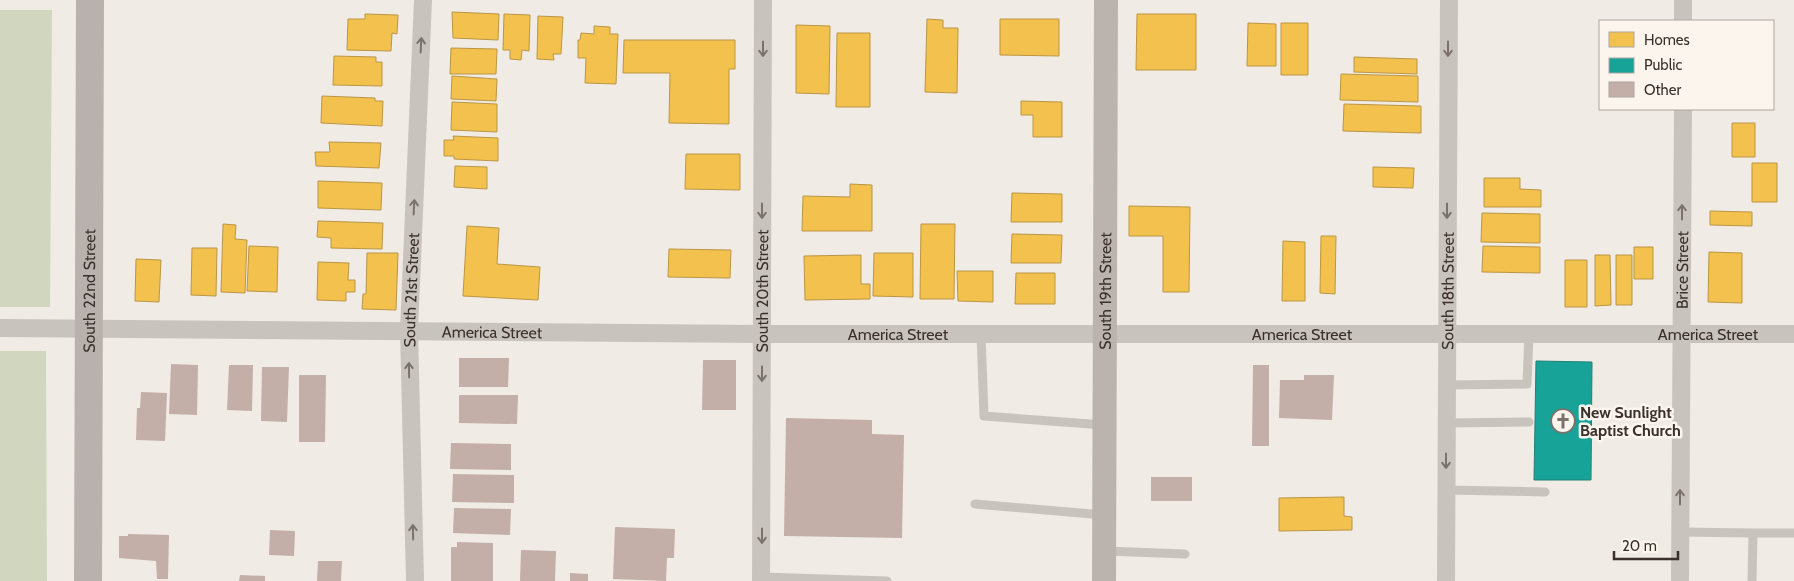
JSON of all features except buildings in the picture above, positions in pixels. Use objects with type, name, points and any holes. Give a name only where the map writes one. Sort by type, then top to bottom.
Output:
[{"type":"main road","name":"South 22nd Street","points":[[88,581],[90,0]]},
{"type":"street","name":"South 21st Street","points":[[415,581],[408,330],[423,0]]},
{"type":"street","name":"South 20th Street","points":[[761,579],[763,0]]},
{"type":"street","name":"South 19th Street","points":[[1104,581],[1106,0]]},
{"type":"street","name":"South 18th Street","points":[[1446,581],[1448,0]]},
{"type":"street","points":[[1683,0],[1683,20]]},
{"type":"street","name":"Brice Street","points":[[1680,581],[1683,110]]},
{"type":"street","name":"America Street","points":[[0,328],[89,327],[762,334],[1794,334]]},
{"type":"lane","points":[[1446,385],[1527,384],[1529,333]]},
{"type":"lane","points":[[981,334],[984,416],[1105,425]]},
{"type":"lane","points":[[1446,423],[1529,422]]},
{"type":"lane","points":[[1446,490],[1545,492]]},
{"type":"lane","points":[[975,504],[1104,515]]},
{"type":"lane","points":[[1680,532],[1794,533]]},
{"type":"lane","points":[[1752,581],[1753,534]]},
{"type":"lane","points":[[1104,551],[1184,554]]},
{"type":"lane","points":[[761,579],[887,581]]},
{"type":"green space","points":[[0,10],[52,10],[50,307],[0,307]]},
{"type":"green space","points":[[0,351],[46,351],[47,581],[0,581]]},
{"type":"place","name":"New Sunlight Baptist Church","points":[[1563,421]]}]
